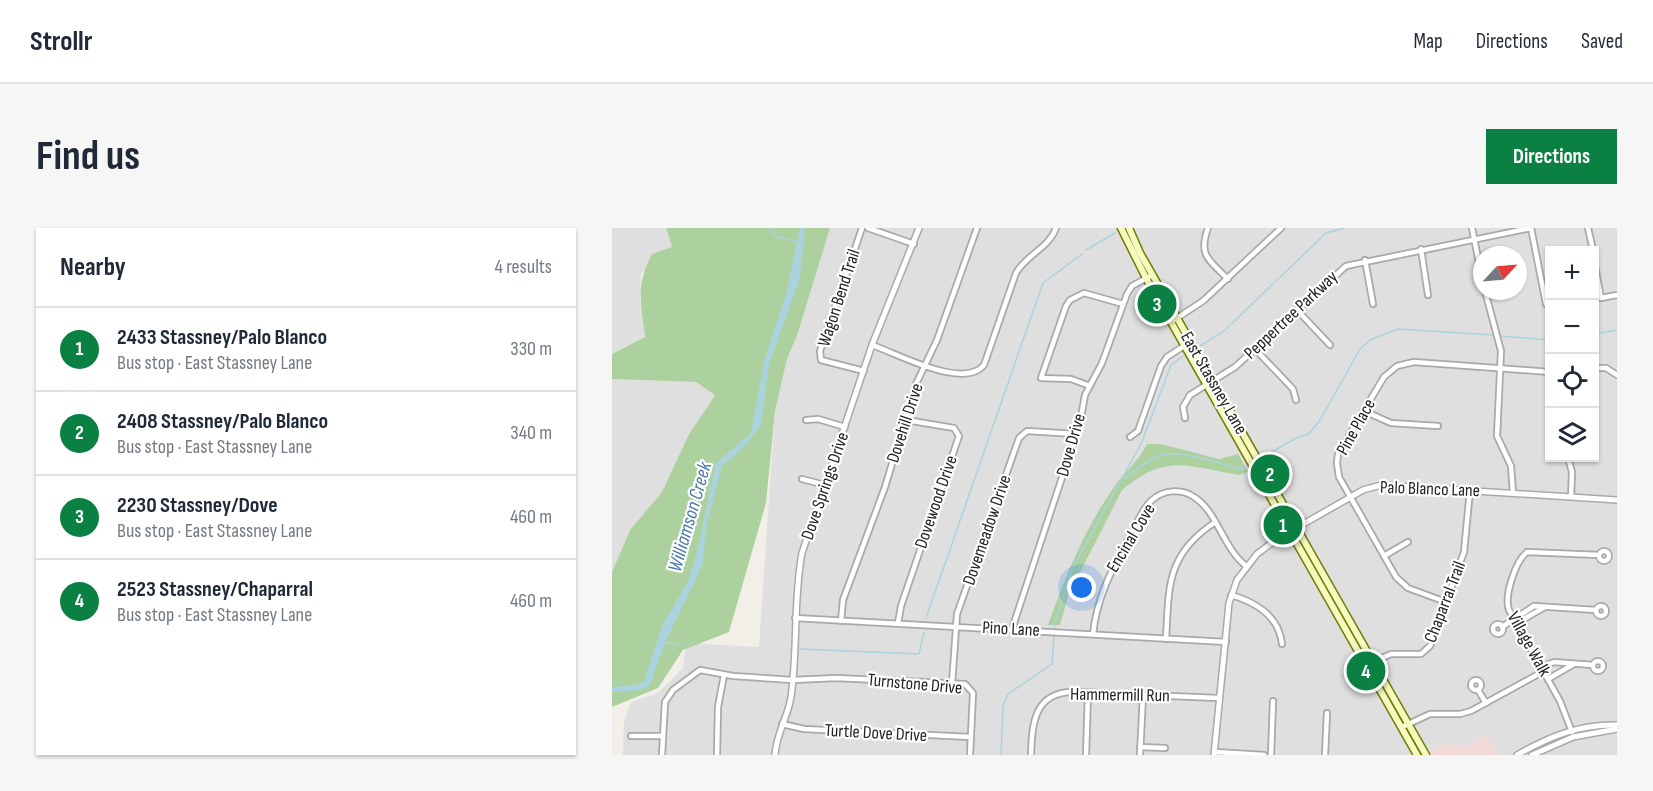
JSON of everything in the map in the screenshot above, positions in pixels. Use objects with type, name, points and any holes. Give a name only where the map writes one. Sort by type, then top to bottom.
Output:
[{"type":"main road","name":"East Stassney Lane","points":[[1121,228],[1405,725],[1426,755]]},
{"type":"main road","name":"East Stassney Lane","points":[[1129,228],[1149,276]]},
{"type":"main road","name":"East Stassney Lane","points":[[1405,725],[1418,755]]},
{"type":"street","name":"Wagon Bend Trail","points":[[862,228],[820,351],[821,360],[865,371]]},
{"type":"street","points":[[868,228],[914,244]]},
{"type":"street","name":"Dove Springs Drive","points":[[775,755],[782,724],[789,707],[796,584],[802,553],[872,345],[919,228]]},
{"type":"street","name":"Dovehill Drive","points":[[841,621],[843,600],[906,420],[916,384],[977,228]]},
{"type":"street","points":[[872,345],[942,372],[971,373],[981,368],[1016,273],[1023,263],[1048,242],[1056,228]]},
{"type":"street","points":[[1208,228],[1203,243],[1204,252],[1228,279]]},
{"type":"street","points":[[1174,320],[1198,305],[1281,228]]},
{"type":"street","points":[[1473,228],[1476,246]]},
{"type":"street","points":[[1531,228],[1545,300]]},
{"type":"street","name":"Peppertree Parkway","points":[[1185,418],[1185,401],[1235,367],[1338,271],[1365,260],[1531,228]]},
{"type":"street","points":[[1588,228],[1592,246]]},
{"type":"street","points":[[1421,249],[1428,295]]},
{"type":"street","points":[[1365,260],[1372,304]]},
{"type":"street","name":"Dove Drive","points":[[1012,629],[1077,434],[1090,386],[1102,363],[1123,304],[1132,286],[1149,276]]},
{"type":"street","points":[[1599,287],[1601,298],[1617,295]]},
{"type":"street","points":[[1090,386],[1071,379],[1041,378],[1066,306],[1070,300],[1084,293],[1123,304]]},
{"type":"street","points":[[1487,300],[1498,338],[1501,369],[1496,430],[1498,440],[1511,466],[1513,493]]},
{"type":"street","points":[[1297,310],[1330,345]]},
{"type":"street","points":[[1256,349],[1293,389],[1296,400]]},
{"type":"street","points":[[1130,437],[1138,431],[1163,361],[1190,350]]},
{"type":"street","name":"Pine Place","points":[[1446,602],[1404,585],[1384,556],[1339,477],[1337,457],[1384,377],[1401,364],[1414,362],[1545,372]]},
{"type":"street","points":[[1599,368],[1608,368],[1617,375]]},
{"type":"street","points":[[1364,411],[1391,423],[1438,426]]},
{"type":"street","points":[[806,420],[818,419],[845,427]]},
{"type":"street","name":"Dovewood Drive","points":[[898,623],[900,606],[959,436],[954,428],[906,420]]},
{"type":"street","name":"Dovemeadow Drive","points":[[952,684],[957,614],[1021,433],[1027,430],[1077,434]]},
{"type":"street","points":[[1569,462],[1572,472],[1570,497]]},
{"type":"street","points":[[802,478],[825,485]]},
{"type":"street","name":"Palo Blanco Lane","points":[[1215,754],[1218,698],[1223,680],[1230,595],[1246,566],[1267,546],[1293,529],[1350,497],[1381,485],[1617,500]]},
{"type":"street","name":"Chaparral Trail","points":[[1370,664],[1391,654],[1425,652],[1432,644],[1466,543],[1470,490]]},
{"type":"street","name":"Encinal Cove","points":[[1093,634],[1096,609],[1104,584],[1151,501],[1166,492],[1189,494],[1201,502],[1233,554],[1246,566]]},
{"type":"street","points":[[1166,639],[1173,569],[1190,541],[1214,523]]},
{"type":"street","points":[[1384,556],[1408,542]]},
{"type":"street","name":"Village Walk","points":[[1573,737],[1565,711],[1514,620],[1507,600],[1525,554],[1534,552],[1599,555]]},
{"type":"street","points":[[1230,595],[1246,599],[1263,610],[1281,633],[1282,644]]},
{"type":"street","points":[[1503,627],[1514,620],[1522,620],[1545,607],[1596,610]]},
{"type":"street","name":"Pino Lane","points":[[795,618],[1226,642]]},
{"type":"street","points":[[1405,725],[1430,714],[1464,714],[1554,662],[1593,665]]},
{"type":"street","points":[[1548,679],[1574,664]]},
{"type":"street","name":"Turnstone Drive","points":[[662,736],[664,707],[674,690],[698,670],[724,675],[792,680],[836,678],[965,684],[972,690],[970,755]]},
{"type":"street","points":[[717,755],[718,707],[724,675]]},
{"type":"street","points":[[1478,690],[1486,703]]},
{"type":"street","points":[[1086,755],[1088,693]]},
{"type":"street","name":"Hammermill Run","points":[[1031,755],[1033,721],[1041,706],[1058,694],[1218,698]]},
{"type":"street","points":[[1140,755],[1143,695]]},
{"type":"street","points":[[1271,755],[1273,701]]},
{"type":"street","points":[[1325,755],[1327,713]]},
{"type":"street","name":"Turtle Dove Drive","points":[[782,724],[804,729],[971,737]]},
{"type":"street","points":[[1517,755],[1547,738],[1571,730],[1617,724]]},
{"type":"street","points":[[1532,755],[1573,737],[1617,729]]},
{"type":"street","points":[[631,736],[662,736],[662,755]]},
{"type":"street","points":[[1140,747],[1165,748]]},
{"type":"street","points":[[1215,754],[1264,755]]},
{"type":"shaded area","points":[[612,228],[666,228],[672,247],[641,274],[640,300],[645,337],[612,354]]},
{"type":"shaded area","points":[[830,228],[1617,228],[1617,755],[1498,755],[1486,735],[1467,746],[1445,743],[1430,752],[1431,755],[623,755],[624,721],[631,702],[658,693],[683,668],[686,643],[759,647],[775,411],[787,359],[797,336]]},
{"type":"shaded area","points":[[612,379],[696,382],[715,394],[689,434],[662,492],[630,530],[612,572]]},
{"type":"shaded area","points":[[1486,735],[1498,755],[1431,755],[1429,752],[1445,743],[1467,746]]},
{"type":"green space","points":[[666,228],[830,228],[797,336],[787,359],[775,411],[766,503],[729,632],[683,650],[658,688],[612,707],[612,572],[630,530],[662,492],[689,434],[715,395],[696,382],[612,379],[612,354],[645,337],[641,285],[652,254],[672,247]]},
{"type":"green space","points":[[1147,444],[1161,444],[1219,459],[1238,454],[1248,472],[1239,475],[1178,465],[1152,471],[1122,490],[1068,596],[1060,625],[1048,625],[1069,570],[1095,518],[1116,484]]},
{"type":"water","points":[[800,228],[805,228],[800,278],[769,364],[761,424],[745,446],[722,466],[707,523],[702,566],[667,638],[649,686],[641,690],[612,692],[612,687],[644,682],[662,626],[688,581],[697,553],[716,463],[751,433],[764,362],[786,295]]},
{"type":"waterway","points":[[768,228],[777,237],[799,242]]},
{"type":"waterway","points":[[1200,346],[1224,331],[1326,233],[1344,228]]},
{"type":"waterway","points":[[1086,250],[1115,233]]},
{"type":"waterway","points":[[926,618],[1043,283],[1082,254]]},
{"type":"waterway","points":[[1263,457],[1296,438],[1309,434],[1320,420],[1360,349],[1370,340],[1398,329],[1495,335]]},
{"type":"waterway","points":[[1599,333],[1617,330]]},
{"type":"waterway","points":[[1500,336],[1545,340]]},
{"type":"waterway","points":[[1001,755],[1003,706],[1008,694],[1052,664],[1055,622],[1072,569],[1142,442],[1171,365],[1183,356]]},
{"type":"waterway","points":[[1125,478],[1148,461],[1165,454],[1198,457],[1242,469],[1246,467]]},
{"type":"waterway","points":[[800,649],[919,654],[924,632]]},
{"type":"waterway","points":[[664,643],[684,644]]},
{"type":"place","name":"2230 Stassney/Dove","points":[[1157,304]]},
{"type":"place","name":"2408 Stassney/Palo Blanco","points":[[1270,474]]},
{"type":"place","name":"2433 Stassney/Palo Blanco","points":[[1283,525]]},
{"type":"place","name":"2523 Stassney/Chaparral","points":[[1366,671]]},
{"type":"water label","name":"Williamson Creek","points":[[690,517]]}]
